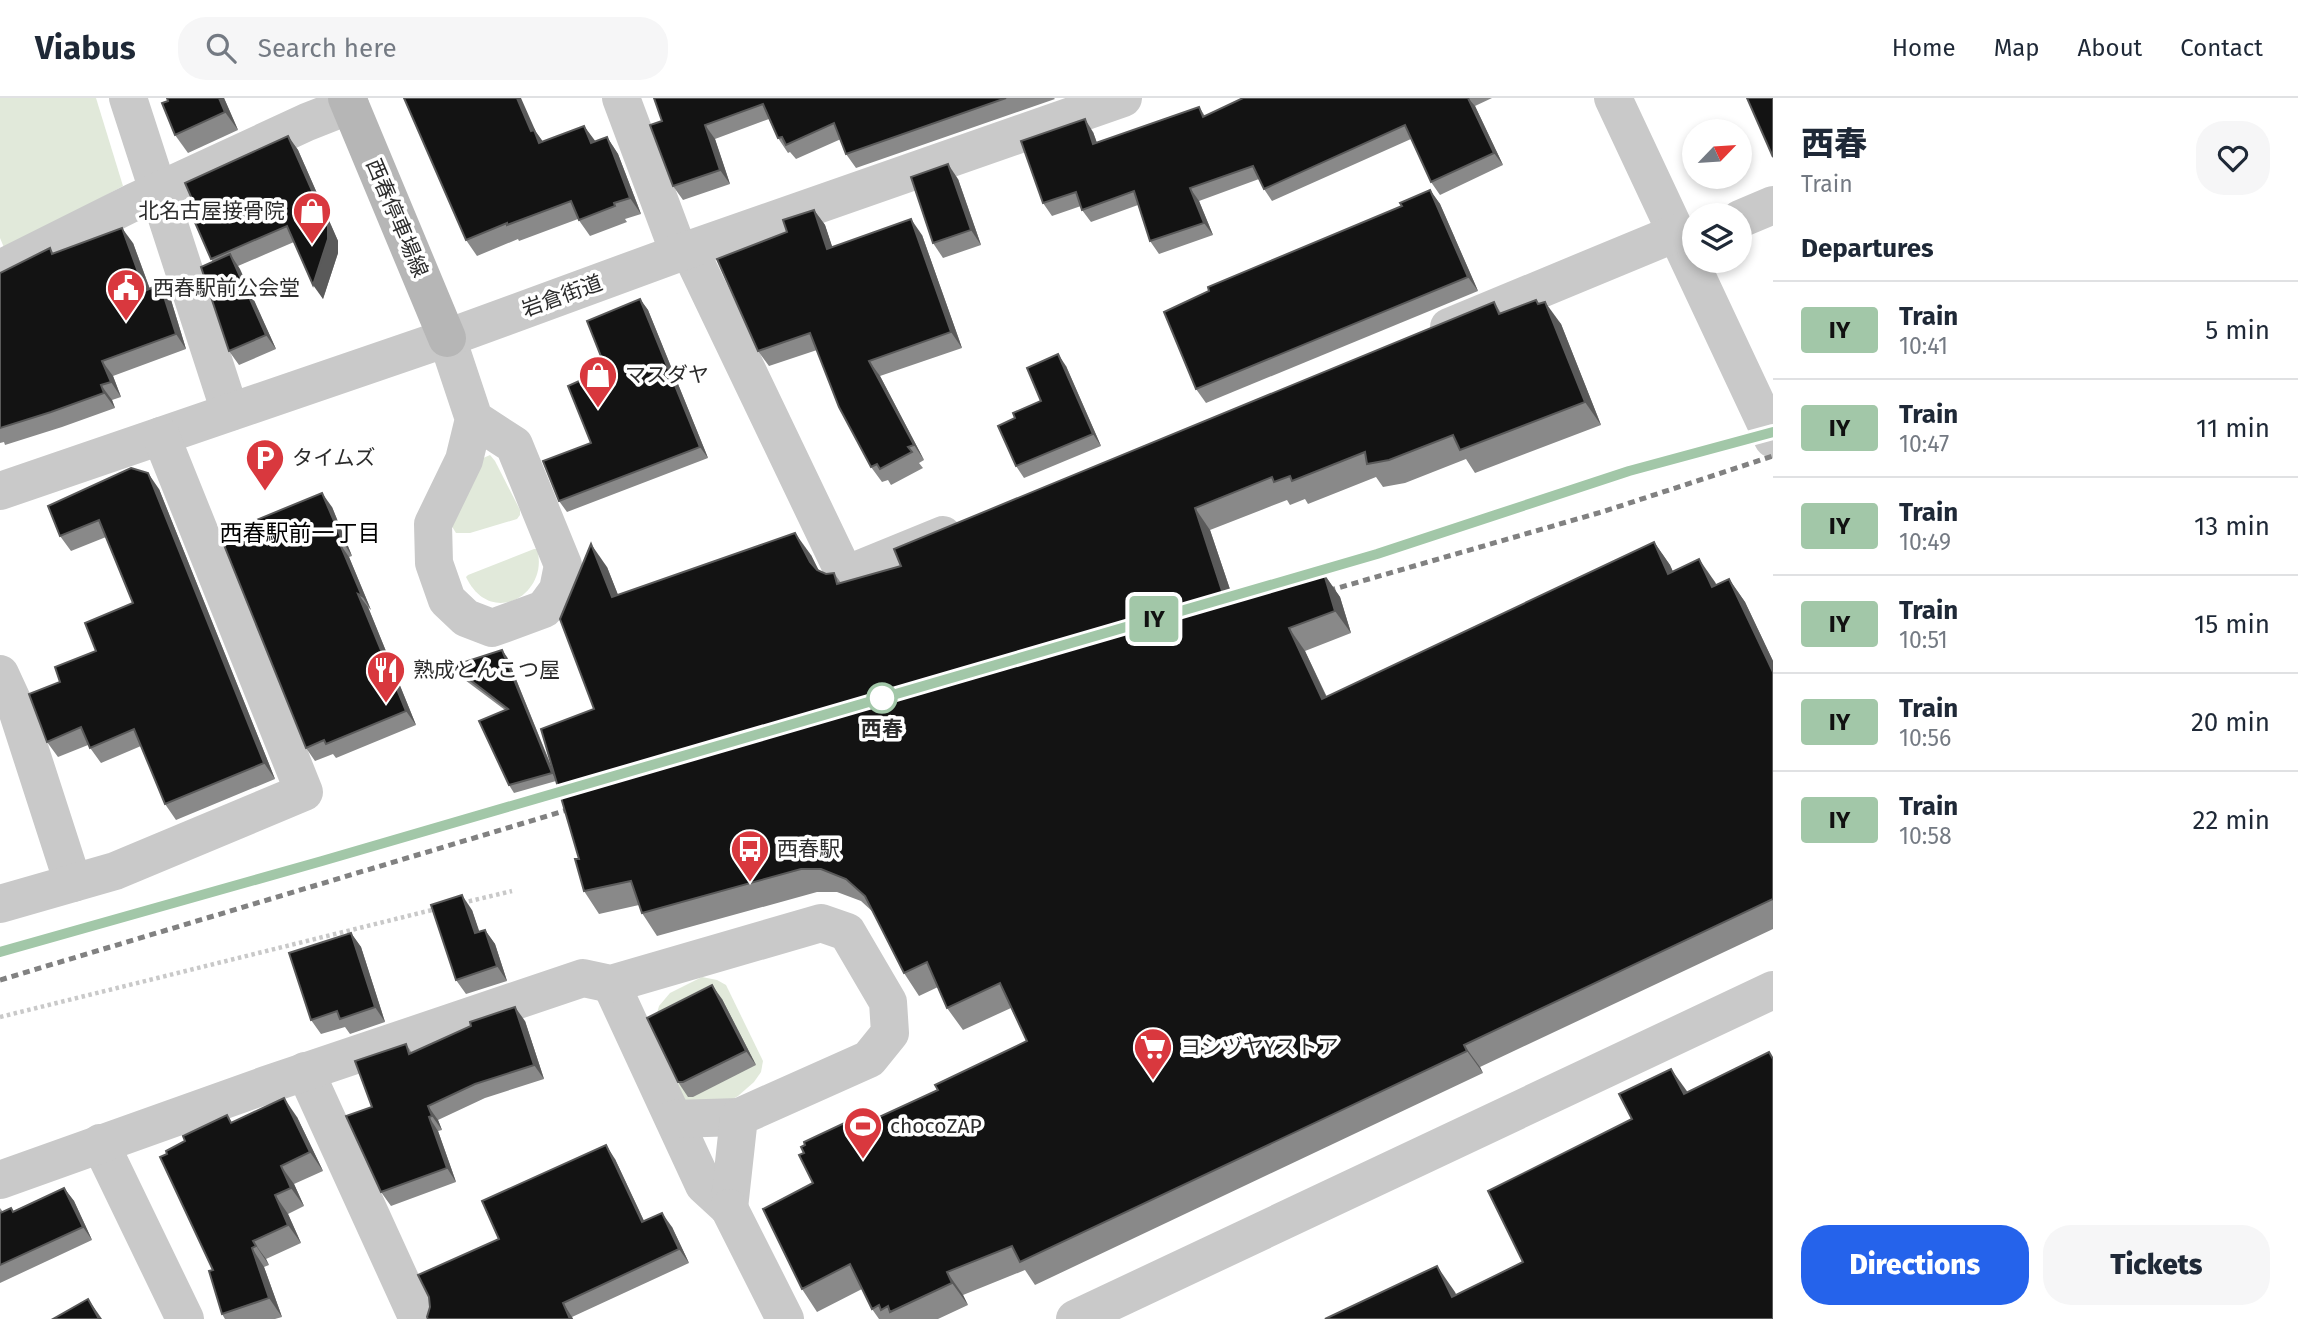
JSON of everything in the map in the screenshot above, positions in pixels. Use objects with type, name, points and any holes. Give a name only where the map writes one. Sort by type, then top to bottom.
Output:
[{"type":"main road","name":"西春停車場線","points":[[349,102],[447,338]]},
{"type":"street","points":[[128,98],[230,412]]},
{"type":"street","points":[[621,98],[684,251],[845,575],[977,521]]},
{"type":"street","name":"岩倉街道","points":[[0,491],[447,338],[684,251],[1123,98]]},
{"type":"street","points":[[1613,98],[1682,234]]},
{"type":"street","points":[[0,269],[349,102]]},
{"type":"street","points":[[1752,214],[1773,205]]},
{"type":"street","points":[[1411,342],[1682,239]]},
{"type":"street","points":[[1702,273],[1764,397],[1773,439]]},
{"type":"street","points":[[447,338],[474,419],[464,460],[433,524],[434,563],[447,600],[466,618],[492,628],[544,609],[558,590],[563,565],[514,445],[474,419]]},
{"type":"street","points":[[0,904],[115,871],[304,792],[161,436]]},
{"type":"street","points":[[0,674],[18,713],[73,883]]},
{"type":"street","points":[[0,1180],[305,1071],[583,978],[611,984],[821,923],[847,932],[888,1002],[890,1033],[869,1059],[739,1117],[674,1119]]},
{"type":"street","points":[[611,984],[704,1185],[729,1208],[785,1319]]},
{"type":"street","points":[[1075,1319],[1773,990]]},
{"type":"street","points":[[305,1071],[418,1319]]},
{"type":"street","points":[[729,1208],[739,1117]]},
{"type":"street","points":[[100,1143],[185,1319]]},
{"type":"path","points":[[458,904],[512,891]]},
{"type":"path","points":[[0,1017],[444,907]]},
{"type":"green space","points":[[0,98],[96,98],[123,186],[5,250],[0,238]]},
{"type":"green space","points":[[490,455],[520,510],[520,515],[517,519],[470,533],[456,533],[451,525],[481,459]]},
{"type":"green space","points":[[537,549],[539,565],[535,580],[527,591],[516,599],[503,603],[489,601],[477,593],[466,577],[468,575]]},
{"type":"green space","points":[[702,977],[726,985],[763,1061],[761,1072],[754,1082],[725,1104],[679,1102],[655,1021],[659,1006],[670,993]]},
{"type":"building","points":[[167,98],[219,98],[225,112],[175,135],[162,103],[168,101]]},
{"type":"building","points":[[404,98],[517,98],[539,143],[584,126],[591,143],[607,137],[630,198],[579,220],[571,201],[466,240]]},
{"type":"building","points":[[654,98],[1006,98],[846,154],[834,123],[786,145],[782,137],[778,138],[763,104],[705,125],[720,170],[673,186],[650,125],[662,121]]},
{"type":"building","points":[[1243,98],[1468,98],[1494,153],[1431,182],[1405,125],[1264,189],[1253,166],[1190,188],[1204,223],[1150,241],[1134,191],[1082,210],[1076,192],[1043,203],[1021,141],[1085,119],[1093,144],[1199,107],[1203,117]]},
{"type":"building","points":[[1747,98],[1773,98],[1773,157]]},
{"type":"building","points":[[288,136],[328,227],[328,239],[313,285],[287,226],[211,259],[186,202],[192,199],[185,183]]},
{"type":"building","points":[[948,164],[971,230],[933,243],[911,177]]},
{"type":"building","points":[[1430,190],[1468,277],[1196,389],[1164,312],[1209,291],[1208,287],[1402,206],[1400,203]]},
{"type":"building","points":[[814,210],[827,249],[911,219],[951,332],[869,361],[914,445],[908,447],[912,452],[880,469],[877,464],[871,467],[839,407],[810,333],[758,351],[717,259],[787,232],[783,220]]},
{"type":"building","points":[[122,228],[145,291],[160,284],[176,334],[102,361],[111,382],[101,385],[104,393],[0,428],[0,273],[50,248],[52,254]]},
{"type":"building","points":[[230,254],[266,335],[229,351],[201,267]]},
{"type":"building","points":[[640,299],[700,447],[559,501],[543,461],[591,443],[568,386],[606,369],[587,321]]},
{"type":"building","points":[[1536,300],[1538,304],[1545,302],[1585,402],[1460,450],[1453,435],[1389,460],[1367,464],[1365,452],[1292,481],[1290,476],[1274,482],[1272,477],[1195,508],[1226,603],[1324,574],[1335,611],[1289,628],[1322,699],[1654,542],[1668,574],[1699,559],[1712,587],[1729,579],[1773,672],[1773,899],[1464,1045],[1467,1051],[1020,1262],[1012,1246],[947,1272],[952,1283],[890,1312],[888,1306],[881,1310],[879,1305],[872,1309],[850,1264],[802,1289],[763,1209],[813,1183],[799,1155],[804,1153],[801,1147],[805,1145],[804,1142],[855,1118],[857,1121],[873,1114],[875,1119],[938,1090],[935,1085],[1027,1041],[1000,983],[947,1008],[927,962],[904,973],[865,896],[846,879],[821,869],[801,869],[642,913],[631,881],[584,891],[575,859],[579,859],[541,729],[594,709],[560,619],[591,544],[612,597],[795,533],[810,562],[817,570],[826,574],[834,573],[837,584],[901,566],[894,549],[1494,302],[1499,314]]},
{"type":"building","points":[[1058,354],[1093,434],[1016,466],[998,426],[1015,418],[1013,413],[1041,401],[1027,368]]},
{"type":"building","points":[[131,468],[148,473],[264,763],[165,804],[134,729],[90,748],[81,727],[47,742],[29,694],[60,682],[55,667],[96,651],[85,623],[133,603],[99,520],[60,536],[48,506]]},
{"type":"building","points":[[322,493],[362,596],[358,594],[406,711],[326,744],[324,740],[306,748],[220,535]]},
{"type":"building","points":[[502,650],[552,773],[509,785],[479,721],[508,709],[452,666]]},
{"type":"building","points":[[462,895],[475,933],[485,930],[497,966],[456,980],[431,905]]},
{"type":"building","points":[[351,933],[375,1007],[340,1019],[337,1011],[311,1020],[289,953]]},
{"type":"building","points":[[712,985],[746,1051],[678,1082],[647,1018]]},
{"type":"building","points":[[515,1007],[534,1065],[475,1084],[428,1106],[432,1116],[429,1117],[447,1168],[381,1192],[346,1116],[372,1107],[355,1061],[406,1044],[409,1054],[471,1026],[470,1022]]},
{"type":"building","points":[[1769,1052],[1773,1059],[1773,1319],[1325,1319],[1437,1266],[1452,1297],[1523,1262],[1488,1191],[1632,1119],[1619,1094],[1671,1069],[1684,1094]]},
{"type":"building","points":[[284,1098],[310,1152],[281,1166],[291,1188],[275,1195],[288,1225],[253,1241],[256,1246],[252,1248],[269,1298],[222,1314],[209,1271],[213,1270],[160,1157],[185,1141],[183,1136],[227,1115],[231,1123]]},
{"type":"building","points":[[606,1145],[642,1222],[662,1213],[679,1249],[563,1303],[570,1319],[428,1319],[429,1297],[418,1275],[499,1239],[482,1201]]},
{"type":"building","points":[[64,1188],[83,1227],[0,1265],[0,1213],[11,1208],[13,1212]]},
{"type":"building","points":[[88,1299],[99,1319],[53,1319]]},
{"type":"railway","points":[[1214,601],[1377,554],[1629,471],[1773,432]]},
{"type":"railway","points":[[1317,594],[1605,511],[1773,456]]},
{"type":"railway","points":[[0,952],[579,786]]},
{"type":"railway","points":[[0,980],[584,805]]},
{"type":"train","name":"IY","points":[[0,952],[1377,554],[1629,471],[1773,432]]},
{"type":"place","name":"北名古屋接骨院","points":[[312,245]]},
{"type":"place","name":"西春駅前公会堂","points":[[126,322]]},
{"type":"place","name":"マスダヤ","points":[[598,409]]},
{"type":"place","name":"タイムズ","points":[[265,492]]},
{"type":"place","name":"西春","points":[[882,698]]},
{"type":"place","name":"熟成とんこつ屋","points":[[386,704]]},
{"type":"place","name":"西春駅","points":[[750,883]]},
{"type":"place","name":"ヨシヅヤYストア","points":[[1153,1081]]},
{"type":"place","name":"chocoZAP","points":[[863,1160]]},
{"type":"district","name":"西春駅前一丁目","points":[[300,533]]}]
